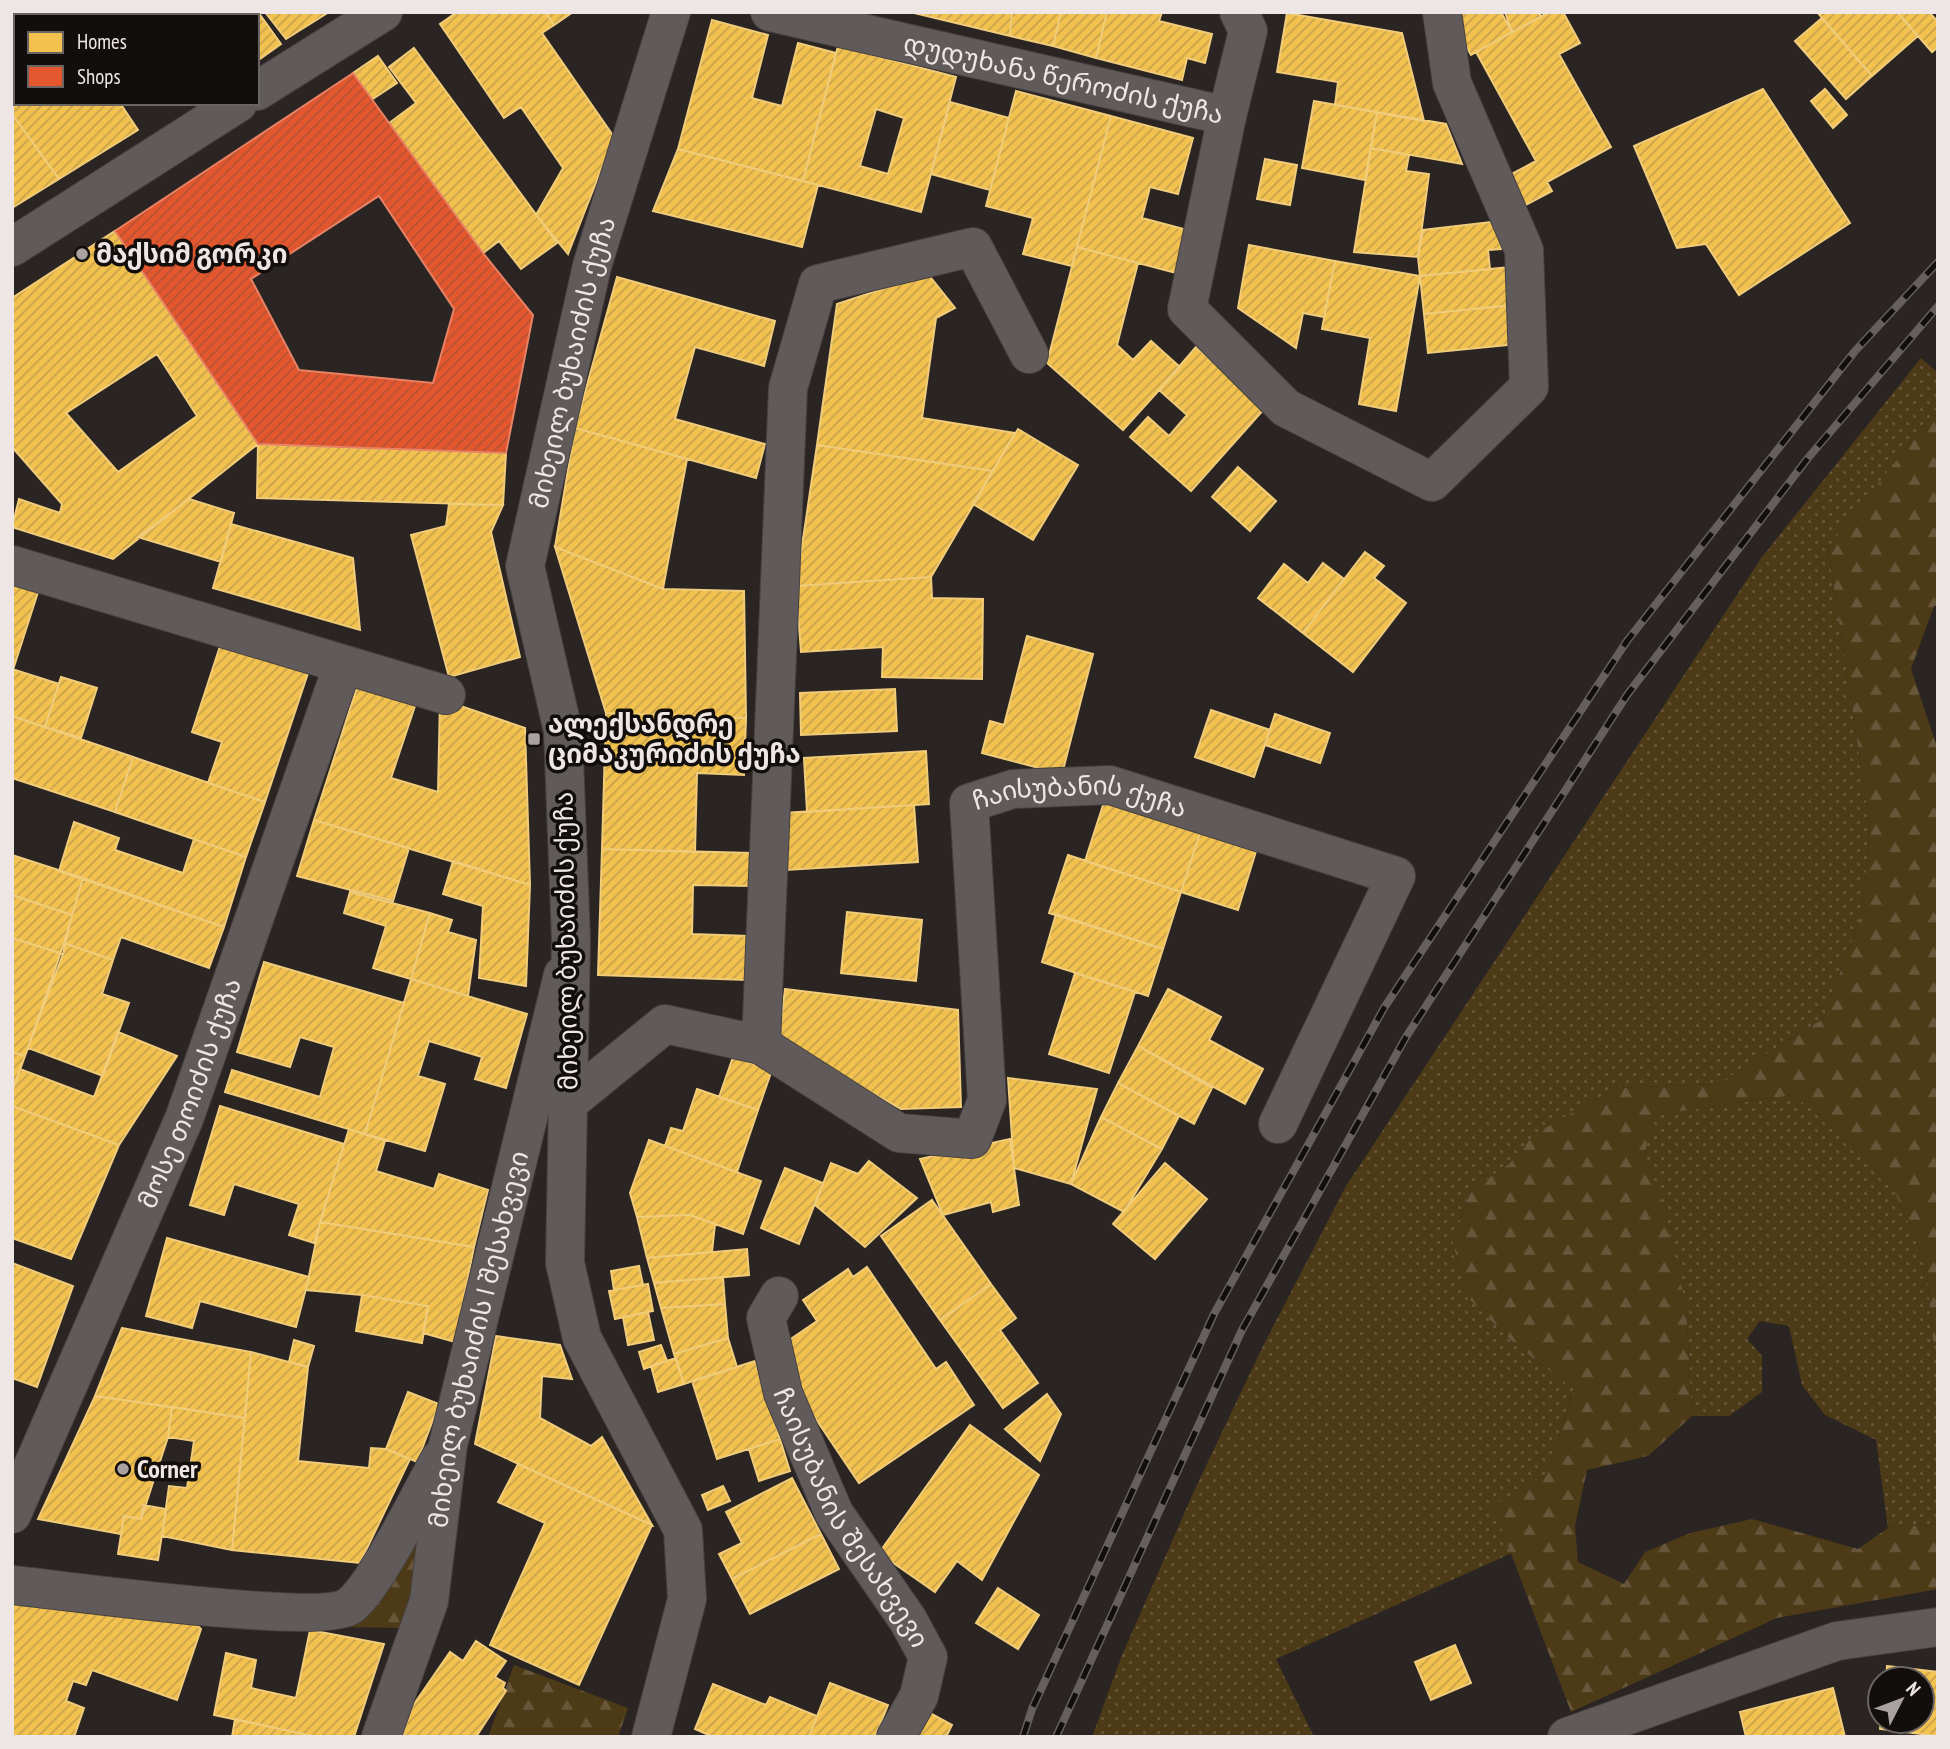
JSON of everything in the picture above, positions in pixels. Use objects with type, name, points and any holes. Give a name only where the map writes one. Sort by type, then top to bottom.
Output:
[{"type":"street","points":[[259,90],[383,12]]},
{"type":"street","name":"მიხეილ ბუხაიძის ქუჩა","points":[[651,1737],[687,1599],[683,1530],[582,1338],[565,1263],[571,939],[563,731],[526,566],[592,266],[671,12]]},
{"type":"street","name":"დუდუხანა წეროძის ქუჩა","points":[[770,12],[1227,116],[1187,309],[1286,408],[1432,482],[1529,387],[1524,250],[1452,83],[1442,12]]},
{"type":"street","points":[[1227,116],[1248,32],[1239,12]]},
{"type":"street","points":[[12,247],[235,105]]},
{"type":"street","points":[[761,1045],[788,388],[818,284],[973,247],[1029,354]]},
{"type":"street","points":[[12,565],[446,695]]},
{"type":"street","name":"მოსე თოიძის ქუჩა","points":[[12,1514],[184,1119],[343,665]]},
{"type":"street","name":"ჩაისუბანის ქუჩა","points":[[568,1103],[665,1024],[761,1045],[899,1133],[971,1139],[987,1100],[969,803],[1013,789],[1111,785],[1396,876],[1278,1124]]},
{"type":"street","name":"მიხეილ ბუხაიძის I შესახვევი","points":[[381,1737],[429,1601],[448,1445],[571,939]]},
{"type":"street","name":"ჩაისუბანის შესახვევი","points":[[779,1296],[766,1318],[783,1393],[834,1513],[908,1620],[928,1657],[919,1696],[896,1737]]},
{"type":"street","points":[[12,1585],[218,1608],[329,1612],[351,1605],[374,1574],[448,1445]]},
{"type":"street","points":[[1567,1737],[1837,1641],[1938,1627]]},
{"type":"green space","points":[[1921,358],[1938,373],[1938,407],[1828,548],[1870,827],[1862,913],[1823,1019],[1718,1084],[1616,1088],[1534,1135],[1509,1164],[1470,1191],[1453,1242],[1465,1295],[1516,1345],[1574,1389],[1548,1473],[1493,1507],[1512,1553],[1276,1659],[1314,1737],[1092,1737],[1122,1655],[1195,1489],[1262,1348],[1346,1186],[1762,557]]},
{"type":"green space","points":[[1938,407],[1938,606],[1934,606],[1911,669],[1938,750],[1938,1343],[1933,1341],[1926,1263],[1893,1188],[1845,1135],[1793,1095],[1653,1115],[1645,1153],[1668,1227],[1686,1306],[1692,1416],[1648,1456],[1587,1470],[1575,1526],[1578,1562],[1624,1584],[1645,1552],[1690,1533],[1752,1519],[1858,1549],[1888,1528],[1938,1523],[1938,1589],[1777,1618],[1571,1712],[1493,1506],[1548,1473],[1574,1389],[1516,1345],[1465,1295],[1453,1242],[1470,1191],[1509,1164],[1533,1135],[1616,1088],[1718,1084],[1823,1019],[1862,913],[1870,827],[1828,548]]},
{"type":"green space","points":[[1793,1095],[1845,1135],[1893,1188],[1926,1263],[1933,1341],[1938,1343],[1938,1523],[1888,1528],[1876,1440],[1825,1415],[1802,1385],[1789,1326],[1760,1321],[1747,1339],[1762,1356],[1762,1392],[1729,1416],[1692,1416],[1686,1306],[1645,1153],[1652,1115]]},
{"type":"green space","points":[[435,1495],[404,1628],[337,1627]]},
{"type":"green space","points":[[514,1665],[628,1708],[618,1737],[488,1737]]},
{"type":"building: Homes","points":[[112,12],[258,12],[281,44],[259,60],[259,14]]},
{"type":"building: Homes","points":[[265,12],[329,12],[286,39]]},
{"type":"building: Homes","points":[[457,12],[545,12],[554,25],[542,33],[614,137],[568,254],[536,215],[563,168],[521,107],[504,118],[440,24]]},
{"type":"building: Homes","points":[[545,12],[573,12],[554,25]]},
{"type":"building: Homes","points":[[910,12],[1012,12],[1010,36]]},
{"type":"building: Homes","points":[[1012,12],[1061,12],[1053,46],[1010,36]]},
{"type":"building: Homes","points":[[1061,12],[1107,12],[1096,58],[1053,46]]},
{"type":"building: Homes","points":[[1107,12],[1162,12],[1159,21],[1212,34],[1205,63],[1187,58],[1182,80],[1096,58]]},
{"type":"building: Homes","points":[[1447,12],[1501,12],[1512,32],[1471,55]]},
{"type":"building: Homes","points":[[1505,12],[1539,12],[1541,17],[1512,32]]},
{"type":"building: Homes","points":[[1549,12],[1563,12],[1580,43],[1559,54],[1611,147],[1547,182],[1552,191],[1520,208],[1504,178],[1536,161],[1476,52]]},
{"type":"building: Homes","points":[[1817,12],[1897,12],[1918,36],[1872,76]]},
{"type":"building: Homes","points":[[1897,12],[1929,12],[1938,22],[1938,47],[1932,52]]},
{"type":"building: Homes","points":[[1287,13],[1402,33],[1424,121],[1335,105],[1338,82],[1277,72]]},
{"type":"building: Homes","points":[[12,17],[14,105],[121,105],[138,130],[59,179],[12,114]]},
{"type":"building: Homes","points":[[1822,18],[1872,76],[1846,99],[1795,41]]},
{"type":"building: Homes","points":[[712,20],[768,35],[752,98],[782,106],[798,43],[836,53],[803,181],[678,149]]},
{"type":"building: Homes","points":[[838,46],[956,77],[921,212],[803,181]],"holes":[[[876,109],[904,118],[888,174],[860,166]]]},
{"type":"building: Homes","points":[[414,48],[557,243],[521,269],[499,241],[483,253],[388,124],[416,103],[389,67]]},
{"type":"building: Homes","points":[[378,56],[397,83],[371,100],[353,73]]},
{"type":"building: Homes","points":[[1763,89],[1850,223],[1739,295],[1706,244],[1677,248],[1634,146]]},
{"type":"building: Homes","points":[[1825,89],[1847,115],[1833,128],[1811,101]]},
{"type":"building: Homes","points":[[1016,91],[1111,116],[1072,266],[1023,254],[1033,218],[986,206]]},
{"type":"building: Homes","points":[[1314,101],[1377,112],[1365,180],[1302,168]]},
{"type":"building: Homes","points":[[950,102],[1009,118],[990,190],[931,174]]},
{"type":"building: Homes","points":[[1377,112],[1446,124],[1462,164],[1371,148]]},
{"type":"building: Homes","points":[[12,114],[59,179],[12,208]]},
{"type":"building: Homes","points":[[1111,116],[1193,138],[1178,194],[1150,187],[1142,218],[1191,231],[1180,274],[1077,247]]},
{"type":"building: Homes","points":[[1371,148],[1409,155],[1406,171],[1429,174],[1418,257],[1354,252]]},
{"type":"building: Homes","points":[[678,149],[818,185],[802,247],[653,211]]},
{"type":"building: Homes","points":[[1265,159],[1297,165],[1290,205],[1257,199]]},
{"type":"building: Homes","points":[[1499,221],[1501,249],[1488,250],[1490,269],[1420,276],[1418,257],[1423,230]]},
{"type":"building: Homes","points":[[115,231],[258,444],[113,559],[12,527],[19,499],[60,513],[62,504],[12,447],[12,298]],"holes":[[[157,354],[197,416],[118,472],[66,413]]]},
{"type":"building: Homes","points":[[1249,245],[1335,261],[1324,317],[1303,313],[1296,348],[1238,308]]},
{"type":"building: Homes","points":[[1077,247],[1138,263],[1117,345],[1133,360],[1151,341],[1180,367],[1123,430],[1047,363]]},
{"type":"building: Homes","points":[[1335,261],[1420,276],[1396,411],[1359,404],[1370,338],[1322,329]]},
{"type":"building: Homes","points":[[1509,267],[1513,305],[1424,314],[1420,276]]},
{"type":"building: Homes","points":[[928,274],[955,308],[936,318],[922,418],[1015,433],[993,471],[817,445],[837,304]]},
{"type":"building: Homes","points":[[617,277],[775,321],[764,366],[695,347],[675,419],[765,444],[756,478],[575,428]]},
{"type":"building: Homes","points":[[1513,305],[1517,344],[1428,353],[1424,314]]},
{"type":"building: Homes","points":[[1196,347],[1265,408],[1191,491],[1130,437],[1148,417],[1169,436],[1187,415],[1159,390]]},
{"type":"building: Homes","points":[[575,428],[687,459],[663,589],[555,547]]},
{"type":"building: Homes","points":[[1018,429],[1078,465],[1033,540],[973,504]]},
{"type":"building: Homes","points":[[258,444],[506,453],[503,505],[257,498]]},
{"type":"building: Homes","points":[[817,445],[993,471],[931,577],[796,586]]},
{"type":"building: Homes","points":[[1238,467],[1276,501],[1250,531],[1212,497]]},
{"type":"building: Homes","points":[[189,499],[234,513],[221,562],[138,537]]},
{"type":"building: Homes","points":[[449,504],[503,505],[491,532],[520,657],[449,677],[411,535],[446,526]]},
{"type":"building: Homes","points":[[231,524],[353,558],[360,630],[213,588]]},
{"type":"building: Homes","points":[[555,547],[663,589],[744,591],[746,718],[606,713]]},
{"type":"building: Homes","points":[[1365,552],[1384,566],[1374,578],[1406,603],[1353,672],[1303,633]]},
{"type":"building: Homes","points":[[1323,563],[1344,579],[1303,633],[1258,598],[1284,564],[1308,583]]},
{"type":"building: Homes","points":[[12,577],[40,586],[13,670],[12,669]]},
{"type":"building: Homes","points":[[931,577],[932,598],[983,599],[982,679],[882,677],[883,647],[801,652],[796,586]]},
{"type":"building: Homes","points":[[1027,636],[1093,654],[1062,774],[982,753],[990,721],[1004,725]]},
{"type":"building: Homes","points":[[222,640],[309,670],[265,802],[208,783],[222,742],[192,732]]},
{"type":"building: Homes","points":[[12,669],[59,684],[45,727],[12,716]]},
{"type":"building: Homes","points":[[61,677],[97,688],[81,738],[45,727]]},
{"type":"building: Homes","points":[[358,684],[416,703],[391,778],[438,792],[440,699],[525,728],[530,885],[314,820]]},
{"type":"building: Homes","points":[[895,689],[897,731],[801,735],[800,693]]},
{"type":"building: Homes","points":[[1211,710],[1270,730],[1254,777],[1195,757]]},
{"type":"building: Homes","points":[[606,713],[746,718],[744,775],[697,773],[695,852],[602,849]]},
{"type":"building: Homes","points":[[1275,714],[1330,733],[1320,763],[1265,745]]},
{"type":"building: Homes","points":[[12,716],[133,757],[115,812],[12,778]]},
{"type":"building: Homes","points":[[926,751],[929,804],[807,812],[804,758]]},
{"type":"building: Homes","points":[[133,757],[265,802],[246,857],[115,812]]},
{"type":"building: Homes","points":[[1105,799],[1201,830],[1181,892],[1085,861]]},
{"type":"building: Homes","points":[[914,805],[918,862],[786,870],[783,813]]},
{"type":"building: Homes","points":[[314,820],[409,848],[393,901],[297,876]]},
{"type":"building: Homes","points":[[74,822],[119,838],[115,850],[183,873],[194,839],[246,857],[224,927],[59,871]]},
{"type":"building: Homes","points":[[1201,830],[1257,848],[1238,910],[1181,892]]},
{"type":"building: Homes","points":[[602,849],[752,853],[751,886],[693,885],[692,934],[749,936],[748,980],[598,975]]},
{"type":"building: Homes","points":[[12,855],[83,878],[72,915],[12,895]]},
{"type":"building: Homes","points":[[1068,855],[1181,892],[1163,949],[1049,913]]},
{"type":"building: Homes","points":[[453,861],[530,885],[526,986],[479,978],[483,906],[443,894]]},
{"type":"building: Homes","points":[[83,878],[224,927],[209,968],[121,937],[113,960],[64,943]]},
{"type":"building: Homes","points":[[350,892],[430,913],[411,979],[373,968],[386,926],[344,913]]},
{"type":"building: Homes","points":[[12,895],[72,915],[63,954],[12,938]]},
{"type":"building: Homes","points":[[847,912],[922,920],[916,981],[841,973]]},
{"type":"building: Homes","points":[[430,913],[452,920],[448,932],[476,940],[468,996],[411,979]]},
{"type":"building: Homes","points":[[1056,914],[1163,949],[1148,996],[1042,962]]},
{"type":"building: Homes","points":[[12,938],[63,954],[25,1056],[12,1052]]},
{"type":"building: Homes","points":[[64,943],[113,960],[102,994],[129,1003],[103,1076],[28,1048]]},
{"type":"building: Homes","points":[[264,962],[404,1003],[365,1134],[225,1092],[232,1070],[320,1097],[334,1047],[300,1037],[290,1067],[237,1052]]},
{"type":"building: Homes","points":[[1075,973],[1135,992],[1109,1073],[1049,1054]]},
{"type":"building: Homes","points":[[411,979],[527,1014],[506,1088],[475,1079],[482,1057],[429,1041],[418,1076],[445,1084],[425,1151],[365,1134]]},
{"type":"building: Homes","points":[[785,989],[958,1010],[961,1107],[901,1109],[779,1042]]},
{"type":"building: Homes","points":[[1168,989],[1221,1017],[1209,1040],[1263,1069],[1245,1104],[1138,1046]]},
{"type":"building: Homes","points":[[118,1032],[177,1056],[119,1145],[12,1106],[12,1092],[20,1069],[94,1097]]},
{"type":"building: Homes","points":[[1138,1046],[1212,1088],[1194,1124],[1118,1083]]},
{"type":"building: Homes","points":[[12,1052],[25,1056],[12,1092]]},
{"type":"building: Homes","points":[[733,1057],[772,1070],[758,1110],[719,1097]]},
{"type":"building: Homes","points":[[1008,1078],[1097,1089],[1071,1184],[1014,1168]]},
{"type":"building: Homes","points":[[1118,1083],[1179,1116],[1162,1149],[1101,1117]]},
{"type":"building: Homes","points":[[697,1089],[758,1110],[737,1172],[665,1146],[671,1128],[683,1131]]},
{"type":"building: Homes","points":[[12,1106],[119,1145],[71,1259],[12,1238]]},
{"type":"building: Homes","points":[[220,1106],[344,1144],[314,1243],[289,1235],[299,1204],[234,1184],[224,1215],[190,1205]]},
{"type":"building: Homes","points":[[1101,1117],[1162,1149],[1124,1212],[1071,1184]]},
{"type":"building: Homes","points":[[349,1129],[385,1141],[376,1171],[434,1189],[439,1174],[488,1190],[474,1247],[320,1222]]},
{"type":"building: Homes","points":[[1010,1139],[1019,1205],[993,1212],[991,1202],[943,1215],[920,1159]]},
{"type":"building: Homes","points":[[649,1140],[761,1181],[743,1234],[690,1215],[637,1217],[630,1193]]},
{"type":"building: Homes","points":[[869,1161],[917,1198],[865,1247],[815,1205],[831,1163],[858,1174]]},
{"type":"building: Homes","points":[[1165,1163],[1207,1199],[1155,1259],[1113,1224]]},
{"type":"building: Homes","points":[[785,1168],[823,1183],[799,1244],[761,1228]]},
{"type":"building: Homes","points":[[932,1200],[991,1284],[940,1320],[881,1236]]},
{"type":"building: Homes","points":[[690,1215],[715,1224],[712,1252],[647,1258],[637,1217]]},
{"type":"building: Homes","points":[[320,1222],[474,1247],[455,1342],[423,1333],[428,1306],[362,1295],[306,1290]]},
{"type":"building: Homes","points":[[167,1238],[309,1277],[296,1327],[200,1301],[192,1328],[146,1316]]},
{"type":"building: Homes","points":[[747,1249],[749,1275],[654,1283],[647,1258]]},
{"type":"building: Homes","points":[[12,1263],[73,1286],[37,1387],[12,1378]]},
{"type":"building: Homes","points":[[639,1266],[643,1285],[614,1290],[611,1271]]},
{"type":"building: Homes","points":[[867,1267],[936,1369],[946,1362],[974,1405],[859,1483],[795,1388],[785,1343],[817,1321],[803,1300],[848,1269],[853,1277]]},
{"type":"building: Homes","points":[[723,1277],[725,1304],[661,1308],[654,1283]]},
{"type":"building: Homes","points":[[648,1284],[653,1311],[615,1319],[609,1291]]},
{"type":"building: Homes","points":[[991,1284],[1016,1318],[1000,1330],[1038,1383],[1003,1408],[940,1320]]},
{"type":"building: Homes","points":[[362,1295],[428,1306],[422,1343],[356,1331]]},
{"type":"building: Homes","points":[[725,1304],[728,1338],[674,1354],[661,1308]]},
{"type":"building: Homes","points":[[648,1312],[654,1340],[628,1345],[623,1317]]},
{"type":"building: Homes","points":[[122,1328],[251,1352],[245,1418],[95,1396]]},
{"type":"building: Homes","points":[[496,1336],[560,1345],[572,1379],[542,1376],[540,1418],[591,1446],[602,1437],[652,1525],[475,1444]]},
{"type":"building: Homes","points":[[728,1338],[737,1367],[684,1384],[674,1354]]},
{"type":"building: Homes","points":[[294,1340],[314,1346],[308,1367],[289,1362]]},
{"type":"building: Homes","points":[[661,1345],[667,1361],[644,1369],[639,1352]]},
{"type":"building: Homes","points":[[251,1352],[308,1367],[298,1461],[369,1468],[371,1448],[386,1449],[410,1459],[360,1563],[232,1550]]},
{"type":"building: Homes","points":[[676,1358],[684,1384],[658,1392],[651,1366]]},
{"type":"building: Homes","points":[[755,1361],[780,1439],[717,1459],[692,1381]]},
{"type":"building: Homes","points":[[408,1392],[439,1404],[417,1462],[386,1449]]},
{"type":"building: Homes","points":[[1047,1394],[1061,1414],[1040,1461],[1005,1429]]},
{"type":"building: Homes","points":[[95,1396],[172,1407],[168,1437],[141,1519],[124,1516],[121,1534],[38,1519]]},
{"type":"building: Homes","points":[[172,1407],[245,1418],[232,1550],[162,1536],[169,1486],[187,1488],[194,1441],[168,1437]]},
{"type":"building: Homes","points":[[970,1425],[1039,1475],[982,1580],[957,1561],[935,1592],[879,1553]]},
{"type":"building: Homes","points":[[780,1439],[790,1471],[759,1481],[749,1449]]},
{"type":"building: Homes","points":[[518,1464],[652,1525],[579,1685],[490,1645],[545,1523],[498,1502]]},
{"type":"building: Homes","points":[[792,1478],[821,1534],[732,1579],[719,1554],[742,1543],[726,1512]]},
{"type":"building: Homes","points":[[723,1486],[730,1501],[708,1510],[702,1495]]},
{"type":"building: Homes","points":[[143,1505],[166,1509],[158,1560],[118,1554],[124,1516],[141,1519]]},
{"type":"building: Homes","points":[[821,1534],[839,1569],[750,1614],[732,1579]]},
{"type":"building: Homes","points":[[998,1588],[1039,1615],[1018,1649],[976,1623]]},
{"type":"building: Homes","points":[[12,1593],[187,1615],[201,1629],[177,1700],[92,1670],[86,1685],[73,1681],[66,1701],[84,1708],[74,1737],[12,1737]]},
{"type":"building: Homes","points":[[310,1630],[384,1644],[354,1737],[317,1737],[214,1715],[226,1653],[256,1660],[251,1688],[296,1698]]},
{"type":"building: Homes","points":[[476,1641],[506,1661],[495,1677],[505,1683],[503,1688],[506,1691],[476,1737],[402,1737],[412,1707],[450,1652],[463,1661]]},
{"type":"building: Homes","points":[[1455,1645],[1471,1683],[1431,1700],[1415,1662]]},
{"type":"building: Homes","points":[[1936,1672],[1938,1672],[1938,1736],[1930,1735],[1936,1735]]},
{"type":"building: Homes","points":[[830,1683],[888,1705],[875,1737],[809,1737]]},
{"type":"building: Homes","points":[[713,1684],[766,1705],[770,1697],[817,1716],[809,1737],[713,1737],[695,1729]]},
{"type":"building: Homes","points":[[1833,1688],[1845,1737],[1746,1737],[1740,1712]]},
{"type":"building: Homes","points":[[928,1712],[952,1725],[946,1737],[915,1737]]},
{"type":"building: Homes","points":[[235,1719],[317,1737],[232,1737]]},
{"type":"building: Shops","points":[[353,73],[483,253],[533,315],[506,453],[258,444],[115,231]],"holes":[[[379,196],[454,309],[433,383],[299,370],[251,279]]]},
{"type":"railway","points":[[1023,1737],[1032,1709],[1214,1314],[1384,1008],[1627,641],[1855,351],[1938,262]]},
{"type":"railway","points":[[1056,1737],[1242,1330],[1406,1037],[1627,695],[1808,458],[1938,306]]},
{"type":"place","name":"მაქსიმ გორკი","points":[[82,254]]},
{"type":"place","name":"ალექსანდრე ციმაკურიძის ქუჩა","points":[[534,739]]},
{"type":"place","name":"Corner","points":[[123,1469]]}]
